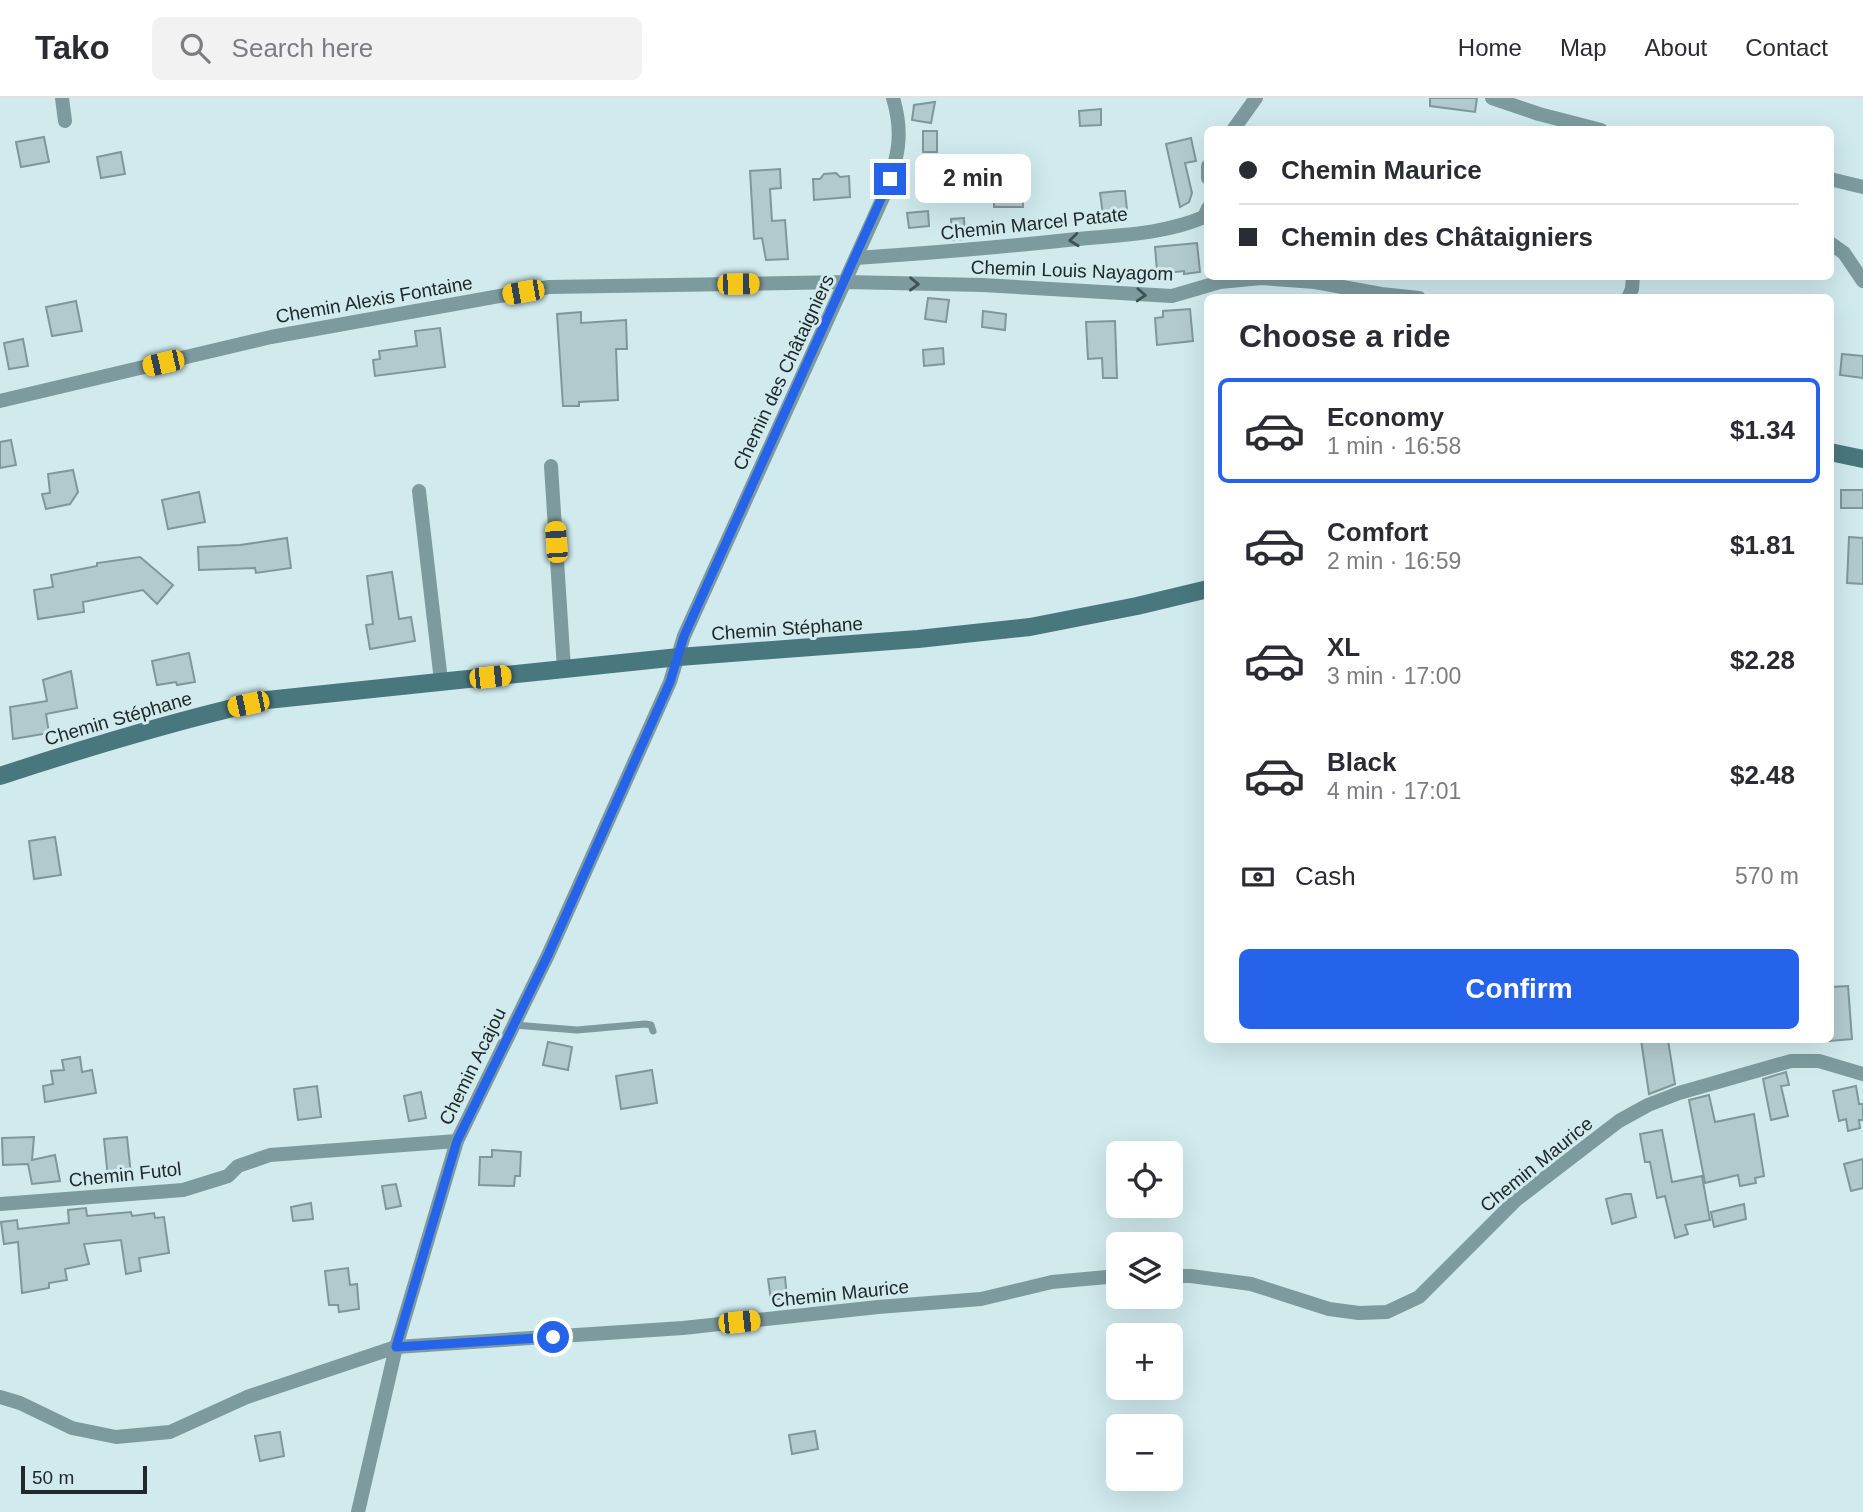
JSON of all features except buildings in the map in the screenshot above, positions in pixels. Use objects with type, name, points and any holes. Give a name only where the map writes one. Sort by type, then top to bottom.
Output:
[{"type":"main road","points":[[1834,454],[1863,459]]},
{"type":"main road","name":"Chemin Stéphane","points":[[0,776],[211,712],[267,700],[679,657],[918,639],[1030,627],[1204,590]]},
{"type":"street","points":[[62,98],[65,121]]},
{"type":"street","name":"Chemin des Châtaigniers","points":[[679,657],[684,636],[846,282],[895,165],[900,137],[893,98]]},
{"type":"street","points":[[1236,126],[1256,98]]},
{"type":"street","points":[[1492,98],[1586,126]]},
{"type":"street","points":[[1834,180],[1863,187]]},
{"type":"street","name":"Chemin Marcel Patate","points":[[856,258],[996,248],[1127,234],[1183,226],[1204,217]]},
{"type":"street","points":[[1834,246],[1844,254],[1863,281]]},
{"type":"street","name":"Chemin Louis Nayagom","points":[[846,282],[982,285],[1172,296],[1220,282],[1240,280]]},
{"type":"street","name":"Chemin Louis Nayagom","points":[[1288,280],[1381,294]]},
{"type":"street","name":"Chemin Alexis Fontaine","points":[[0,401],[271,337],[549,287],[846,282]]},
{"type":"street","points":[[551,466],[564,669]]},
{"type":"street","points":[[419,491],[441,681]]},
{"type":"street","name":"Chemin Acajou","points":[[358,1512],[396,1347],[457,1141],[553,943],[679,657]]},
{"type":"street","name":"Chemin Maurice","points":[[1183,1277],[1251,1283],[1329,1309],[1359,1314],[1387,1312],[1419,1297],[1516,1200],[1619,1121],[1648,1105],[1679,1093],[1791,1061],[1819,1061],[1863,1074]]},
{"type":"street","name":"Chemin Futol","points":[[0,1204],[183,1190],[228,1176],[238,1167],[270,1155],[457,1141]]},
{"type":"street","name":"Chemin Maurice","points":[[0,1397],[20,1403],[72,1428],[116,1437],[170,1432],[247,1397],[396,1347],[683,1328],[981,1299],[1052,1282],[1106,1277]]},
{"type":"lane","points":[[513,1025],[577,1030],[645,1024],[650,1025],[653,1031]]},
{"type":"route","points":[[553,1337],[396,1347],[457,1141],[548,955],[670,682],[684,636],[846,282],[890,179]]}]
